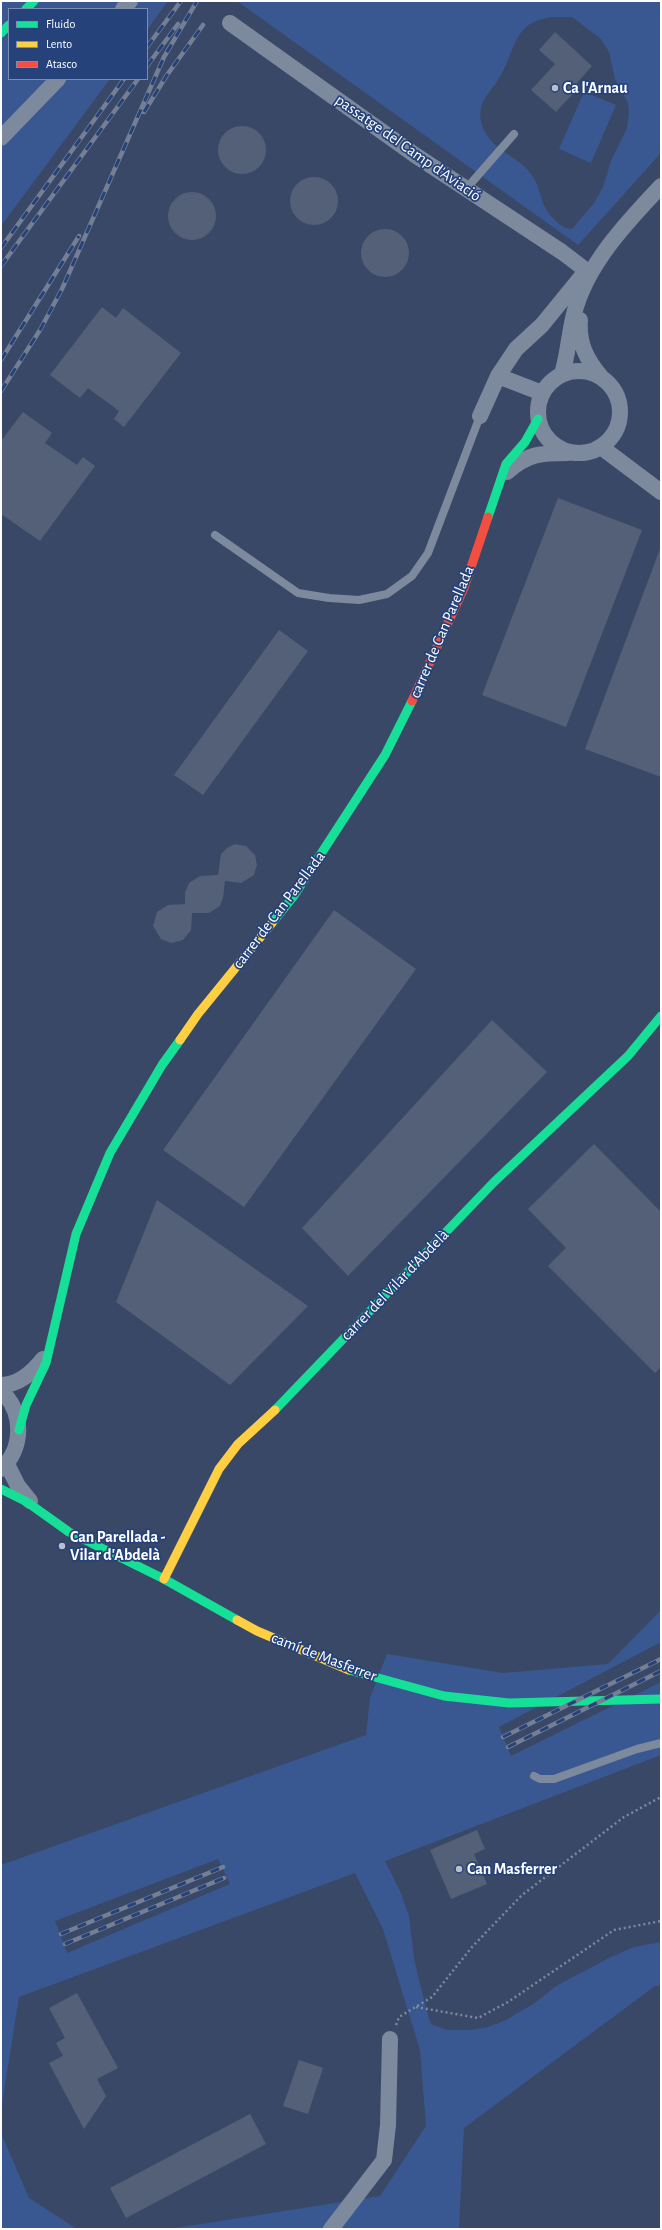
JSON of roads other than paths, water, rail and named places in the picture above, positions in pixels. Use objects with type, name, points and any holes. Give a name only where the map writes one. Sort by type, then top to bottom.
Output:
[{"type":"main road","name":"carrer de Can Parellada","points":[[19,1430],[26,1405],[46,1363],[55,1330],[76,1234],[110,1153],[135,1108],[175,1046],[198,1014],[293,897],[385,755],[426,674],[464,588],[506,464],[525,442],[538,419]]},
{"type":"main road","name":"carrer del Vilar d'Abdelà","points":[[164,1579],[202,1501],[220,1468],[247,1435],[276,1409],[494,1182],[628,1056],[661,1016]]},
{"type":"main road","name":"camí de Masferrer","points":[[1,1489],[27,1502],[69,1532],[164,1579],[256,1631],[351,1670],[444,1696],[509,1703],[661,1699]]},
{"type":"street","name":"passatge del Camp d'Aviació","points":[[230,23],[415,155],[562,252],[591,268]]},
{"type":"street","points":[[1,138],[57,80]]},
{"type":"street","points":[[480,416],[498,376],[516,349],[542,325],[625,226],[661,186]]},
{"type":"street","points":[[562,374],[574,313],[591,268]]},
{"type":"street","points":[[583,290],[579,332],[582,345],[592,366],[612,387],[618,399],[620,413],[617,426],[611,438],[601,447],[588,452],[575,453],[562,449],[551,442],[542,432],[538,419],[538,405],[542,392],[551,382],[562,374],[576,371],[589,372],[602,378]]},
{"type":"street","points":[[498,376],[542,392]]},
{"type":"street","points":[[617,426],[620,444],[643,477]]},
{"type":"street","points":[[601,447],[661,492]]},
{"type":"street","name":"carrer de Can Parellada","points":[[498,484],[516,464],[531,455],[550,452],[575,453]]},
{"type":"street","name":"carrer de Can Parellada","points":[[1,1385],[11,1385],[30,1374],[43,1360],[55,1330]]},
{"type":"street","points":[[1,1391],[7,1396],[16,1412],[19,1430],[16,1448],[4,1466]]},
{"type":"street","name":"camí de Masferrer","points":[[4,1466],[18,1486],[41,1512]]},
{"type":"street","points":[[331,2229],[384,2160],[388,2125],[390,2039]]},
{"type":"lane","points":[[466,189],[514,134]]},
{"type":"lane","points":[[215,535],[298,593],[329,598],[359,600],[387,594],[412,576],[428,553],[480,416]]},
{"type":"lane","points":[[534,1776],[540,1780],[554,1780],[630,1752],[661,1743]]},
{"type":"railway","points":[[148,46],[181,1]]},
{"type":"railway","points":[[1,391],[40,330],[62,289],[164,57],[197,1]]},
{"type":"railway","points":[[148,65],[178,24]]},
{"type":"railway","points":[[144,112],[167,75],[203,25]]},
{"type":"railway","points":[[1,248],[123,80]]},
{"type":"railway","points":[[1,266],[137,80]]},
{"type":"railway","points":[[1,360],[79,236]]},
{"type":"railway","points":[[503,1737],[661,1659]]},
{"type":"railway","points":[[508,1747],[661,1671]]},
{"type":"railway","points":[[61,1934],[223,1867]]},
{"type":"railway","points":[[65,1944],[224,1878]]},
{"type":"place","name":"Ca l'Arnau","points":[[555,88]]},
{"type":"place","name":"Can Parellada - Vilar d'Abdelà","points":[[62,1546]]},
{"type":"place","name":"Can Masferrer","points":[[459,1869]]}]
